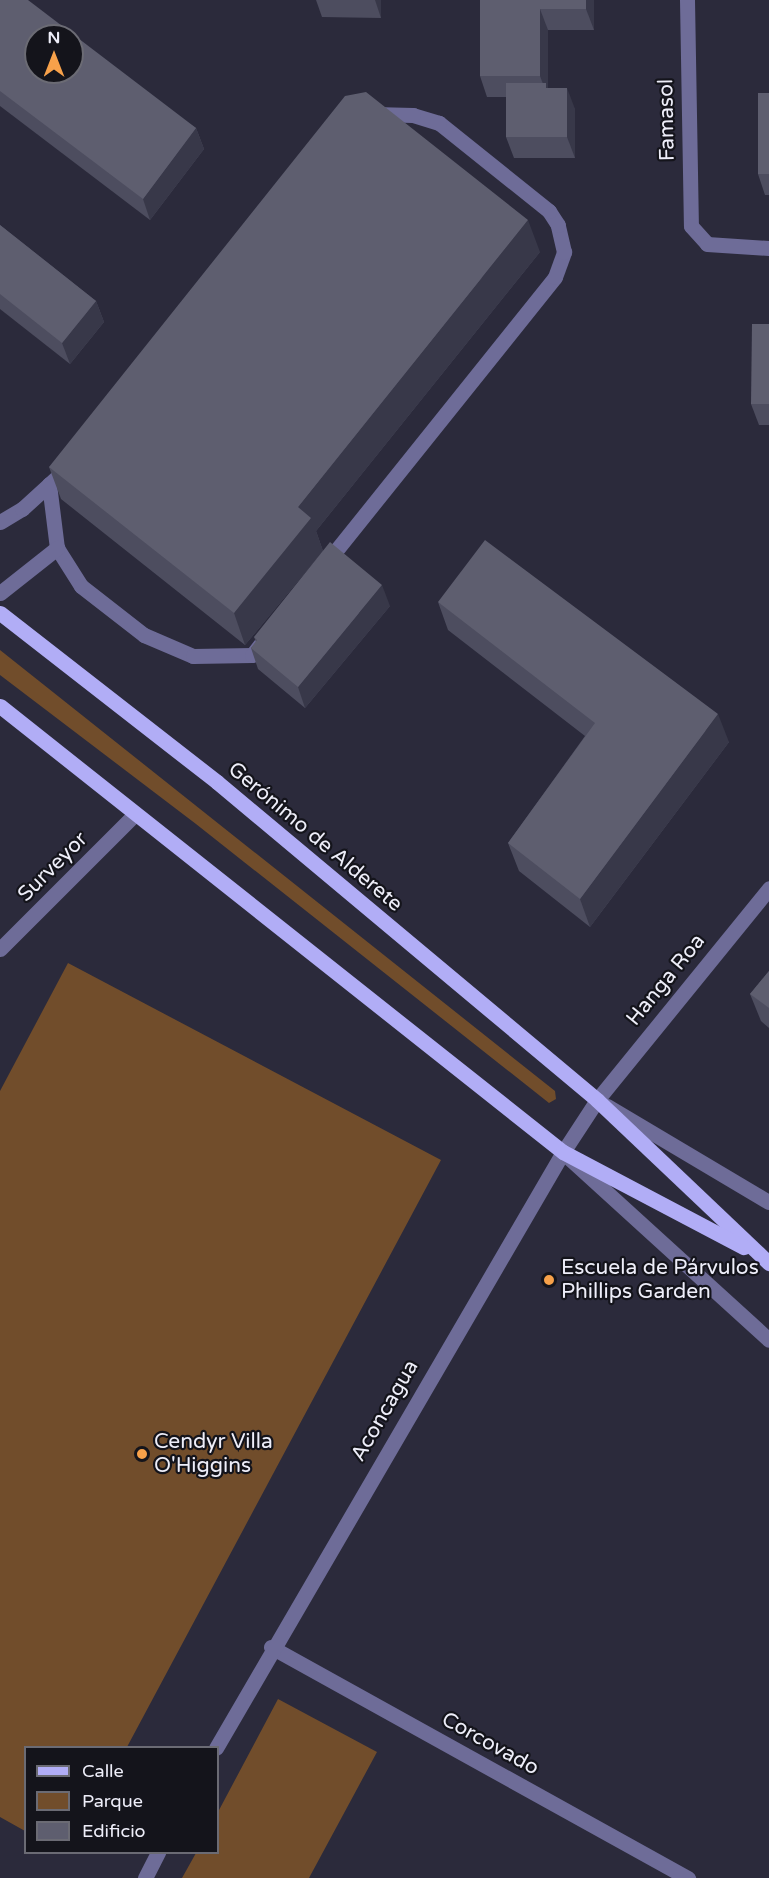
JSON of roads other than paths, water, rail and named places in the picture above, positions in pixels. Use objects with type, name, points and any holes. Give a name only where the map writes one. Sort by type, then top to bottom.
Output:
[{"type":"main road","name":"Gerónimo de Alderete","points":[[0,613],[217,782],[597,1100],[764,1259]]},
{"type":"main road","name":"Gerónimo de Alderete","points":[[0,706],[563,1152],[764,1259]]},
{"type":"street","name":"Famasol","points":[[687,0],[689,214],[697,237],[719,247],[769,248]]},
{"type":"street","points":[[318,572],[555,277],[564,252],[558,225],[549,211],[439,123],[386,113],[353,119]]},
{"type":"street","points":[[0,522],[22,509],[81,455]]},
{"type":"street","points":[[49,484],[57,548],[81,586],[144,634],[193,656],[252,655],[274,627]]},
{"type":"street","points":[[0,593],[57,548]]},
{"type":"street","name":"Surveyor","points":[[0,949],[135,814]]},
{"type":"street","name":"Hanga Roa","points":[[597,1100],[769,888]]},
{"type":"street","name":"Aconcagua","points":[[217,1746],[271,1647],[563,1152],[597,1100]]},
{"type":"street","name":"Gerónimo de Alderete","points":[[597,1100],[769,1202]]},
{"type":"street","name":"Gerónimo de Alderete","points":[[563,1152],[769,1340]]},
{"type":"street","name":"Corcovado","points":[[271,1647],[688,1878]]},
{"type":"street","points":[[145,1878],[157,1854]]},
{"type":"place","name":"Escuela de Párvulos Phillips Garden","points":[[549,1280]]},
{"type":"place","name":"Cendyr Villa O'Higgins","points":[[142,1454]]}]
